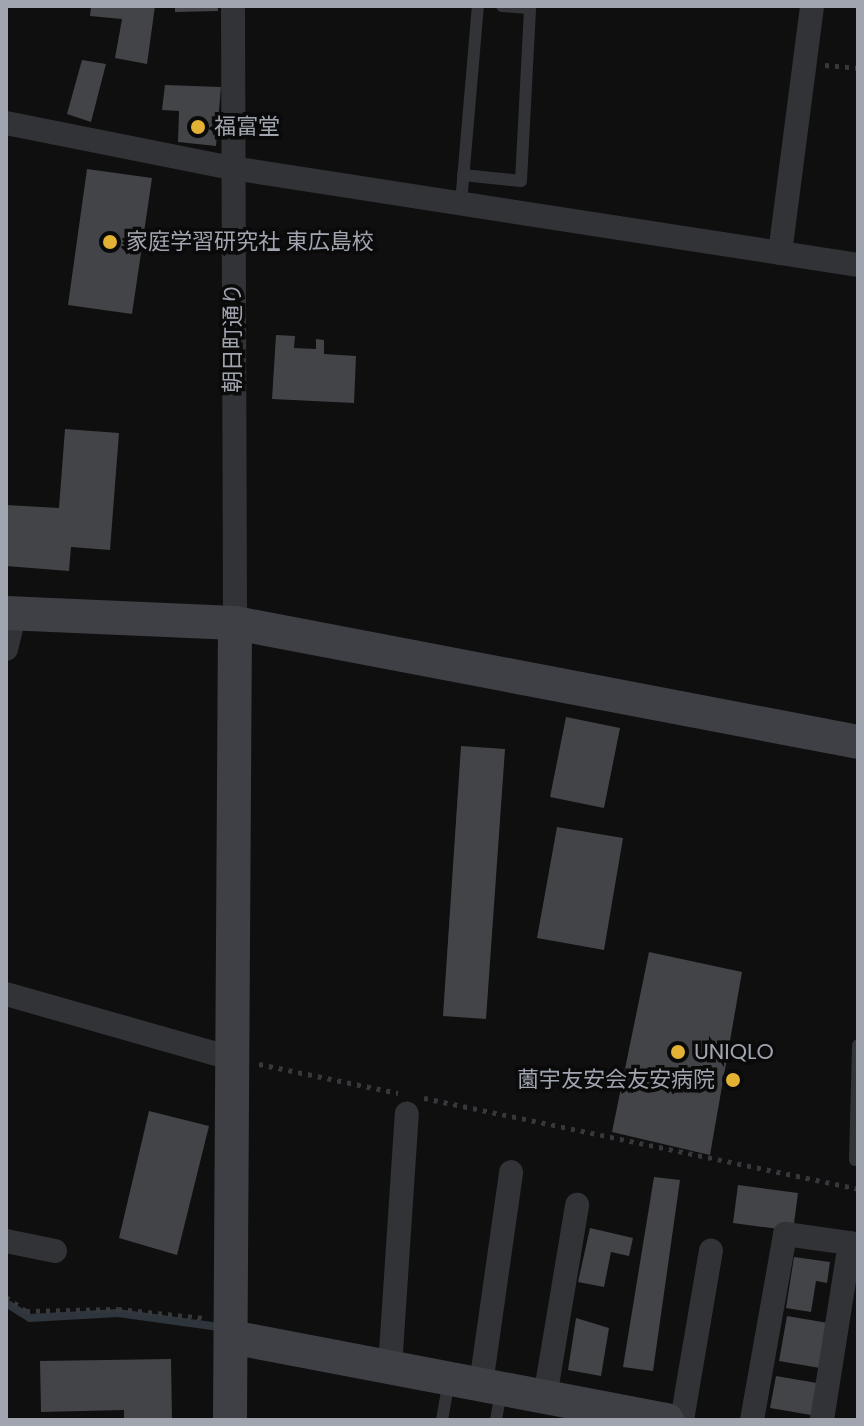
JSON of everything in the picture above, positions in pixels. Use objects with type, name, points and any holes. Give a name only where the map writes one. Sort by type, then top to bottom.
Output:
[{"type":"street","name":"朝日町通り","points":[[233,6],[235,623]]},
{"type":"street","points":[[780,253],[812,6]]},
{"type":"street","points":[[6,123],[232,168],[858,265]]},
{"type":"street","points":[[6,649],[10,613],[235,623],[858,742]]},
{"type":"street","points":[[230,1420],[235,623]]},
{"type":"street","points":[[6,994],[231,1058]]},
{"type":"street","points":[[390,1367],[407,1114]]},
{"type":"street","points":[[482,1393],[511,1172]]},
{"type":"street","points":[[562,1406],[577,1205]]},
{"type":"street","points":[[752,1420],[785,1234],[850,1243],[822,1420]]},
{"type":"street","points":[[6,1241],[55,1251]]},
{"type":"street","points":[[231,1328],[482,1393],[665,1419],[711,1250]]},
{"type":"lane","points":[[461,203],[478,6]]},
{"type":"lane","points":[[463,175],[521,181],[530,8],[502,6]]},
{"type":"lane","points":[[855,1160],[858,1045]]},
{"type":"lane","points":[[442,1420],[482,1393]]},
{"type":"path","points":[[231,1058],[858,1189]]},
{"type":"path","points":[[6,1297],[26,1311],[118,1309],[231,1328]]},
{"type":"building","points":[[91,6],[155,6],[147,64],[115,58],[122,19],[90,16]]},
{"type":"building","points":[[175,6],[218,6],[218,11],[175,12]]},
{"type":"building","points":[[82,60],[106,64],[91,122],[67,114]]},
{"type":"building","name":"福富堂","points":[[165,85],[221,87],[216,146],[178,142],[179,111],[162,110]]},
{"type":"building","name":"家庭学習研究社 東広島校","points":[[87,169],[152,178],[132,314],[68,305]]},
{"type":"building","points":[[276,335],[295,336],[294,348],[316,349],[316,339],[324,340],[324,354],[356,356],[354,403],[272,399]]},
{"type":"building","points":[[65,429],[119,433],[110,550],[71,547],[69,571],[6,566],[6,505],[59,508]]},
{"type":"building","points":[[566,717],[620,728],[604,808],[550,797]]},
{"type":"building","points":[[461,746],[505,749],[486,1019],[443,1016]]},
{"type":"building","points":[[557,827],[623,838],[604,950],[537,938]]},
{"type":"building","name":"UNIQLO","points":[[649,952],[742,972],[710,1155],[612,1132]]},
{"type":"building","points":[[149,1111],[209,1126],[177,1255],[119,1238]]},
{"type":"building","points":[[654,1177],[680,1180],[653,1371],[623,1367]]},
{"type":"building","points":[[738,1185],[798,1193],[793,1231],[733,1223]]},
{"type":"building","points":[[590,1228],[633,1238],[629,1256],[611,1252],[604,1287],[578,1282]]},
{"type":"building","points":[[794,1257],[830,1262],[827,1283],[816,1281],[811,1312],[786,1308]]},
{"type":"building","points":[[787,1316],[828,1323],[820,1368],[779,1361]]},
{"type":"building","points":[[576,1318],[609,1328],[601,1376],[568,1370]]},
{"type":"building","points":[[171,1359],[172,1420],[124,1420],[124,1410],[41,1412],[40,1361]]},
{"type":"building","points":[[776,1376],[817,1383],[811,1415],[770,1408]]},
{"type":"waterway","points":[[6,1303],[30,1318],[118,1313],[219,1327]]},
{"type":"place","name":"福富堂","points":[[198,127]]},
{"type":"place","name":"家庭学習研究社 東広島校","points":[[110,242]]},
{"type":"place","name":"UNIQLO","points":[[678,1052]]},
{"type":"place","name":"薗宇友安会友安病院","points":[[733,1080]]}]
